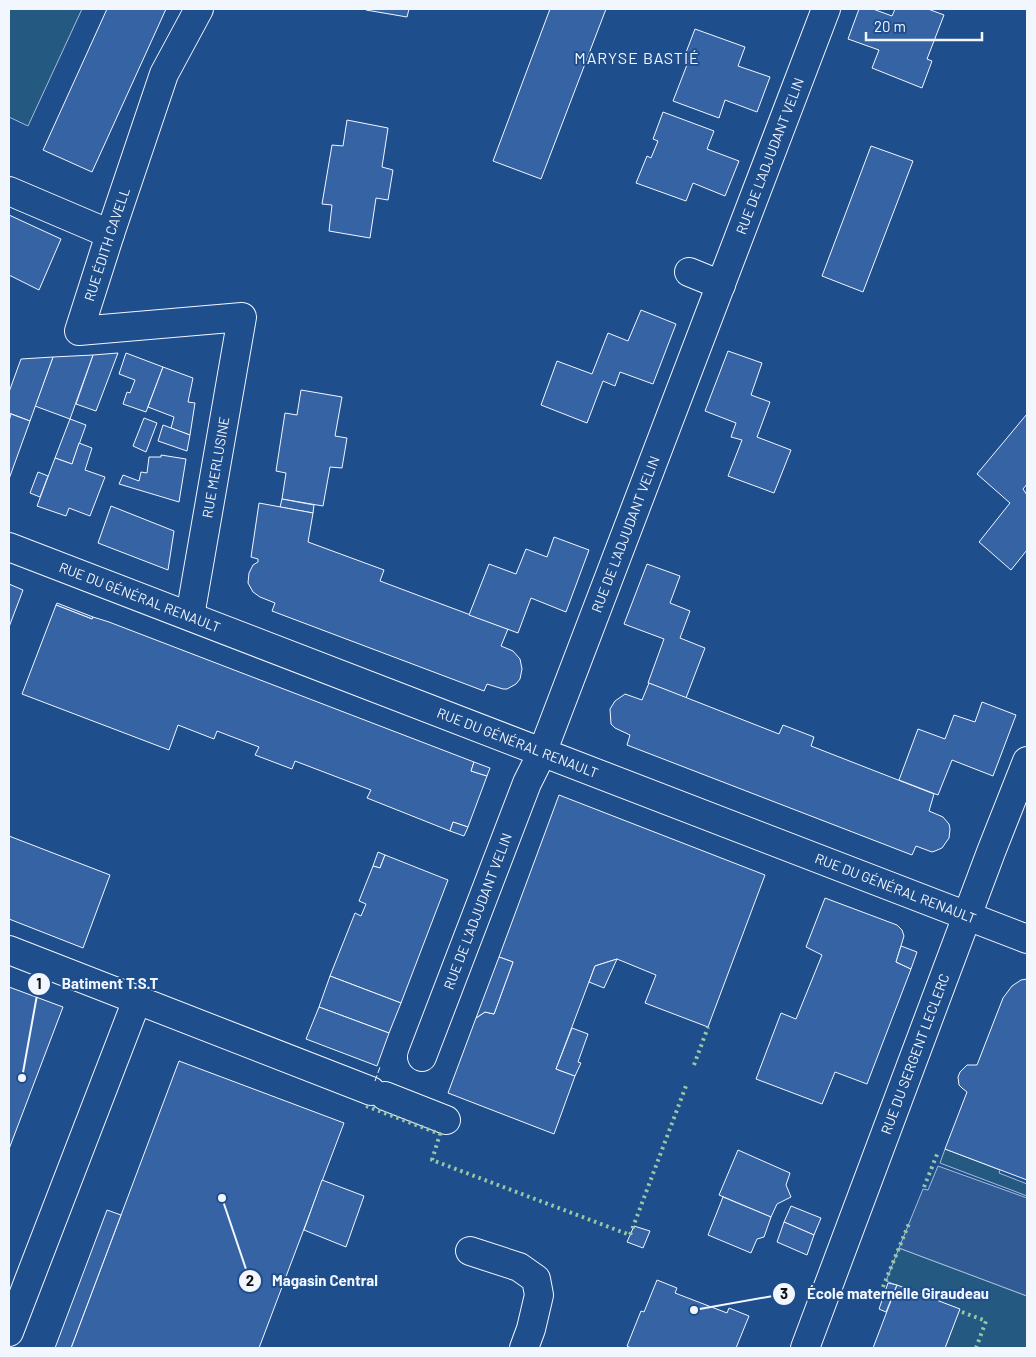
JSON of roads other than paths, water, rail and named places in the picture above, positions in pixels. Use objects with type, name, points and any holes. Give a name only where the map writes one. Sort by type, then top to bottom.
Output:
[{"type":"street","name":"RUE ÉDITH CAVELL","points":[[199,9],[164,74],[79,331],[242,317]]},
{"type":"street","name":"RUE DE L'ADJUDANT VELIN","points":[[422,1057],[527,783],[542,753],[826,9]]},
{"type":"street","points":[[9,191],[110,234]]},
{"type":"street","points":[[688,272],[721,285]]},
{"type":"street","name":"RUE MERLUSINE","points":[[190,616],[242,317]]},
{"type":"street","name":"RUE DU GÉNÉRAL RENAULT","points":[[9,547],[1027,939]]},
{"type":"street","name":"RUE DU SERGENT LECLERC","points":[[805,1348],[1027,760]]},
{"type":"street","points":[[9,950],[446,1120]]},
{"type":"street","points":[[9,1332],[137,1000]]},
{"type":"street","points":[[470,1251],[519,1267],[536,1279],[540,1295],[524,1348]]},
{"type":"place","name":"Batiment T.S.T","points":[[22,1078]]},
{"type":"place","name":"Magasin Central","points":[[222,1198]]},
{"type":"place","name":"École maternelle Giraudeau","points":[[694,1310]]},
{"type":"district","name":"MARYSE BASTIÉ","points":[[637,58]]}]
